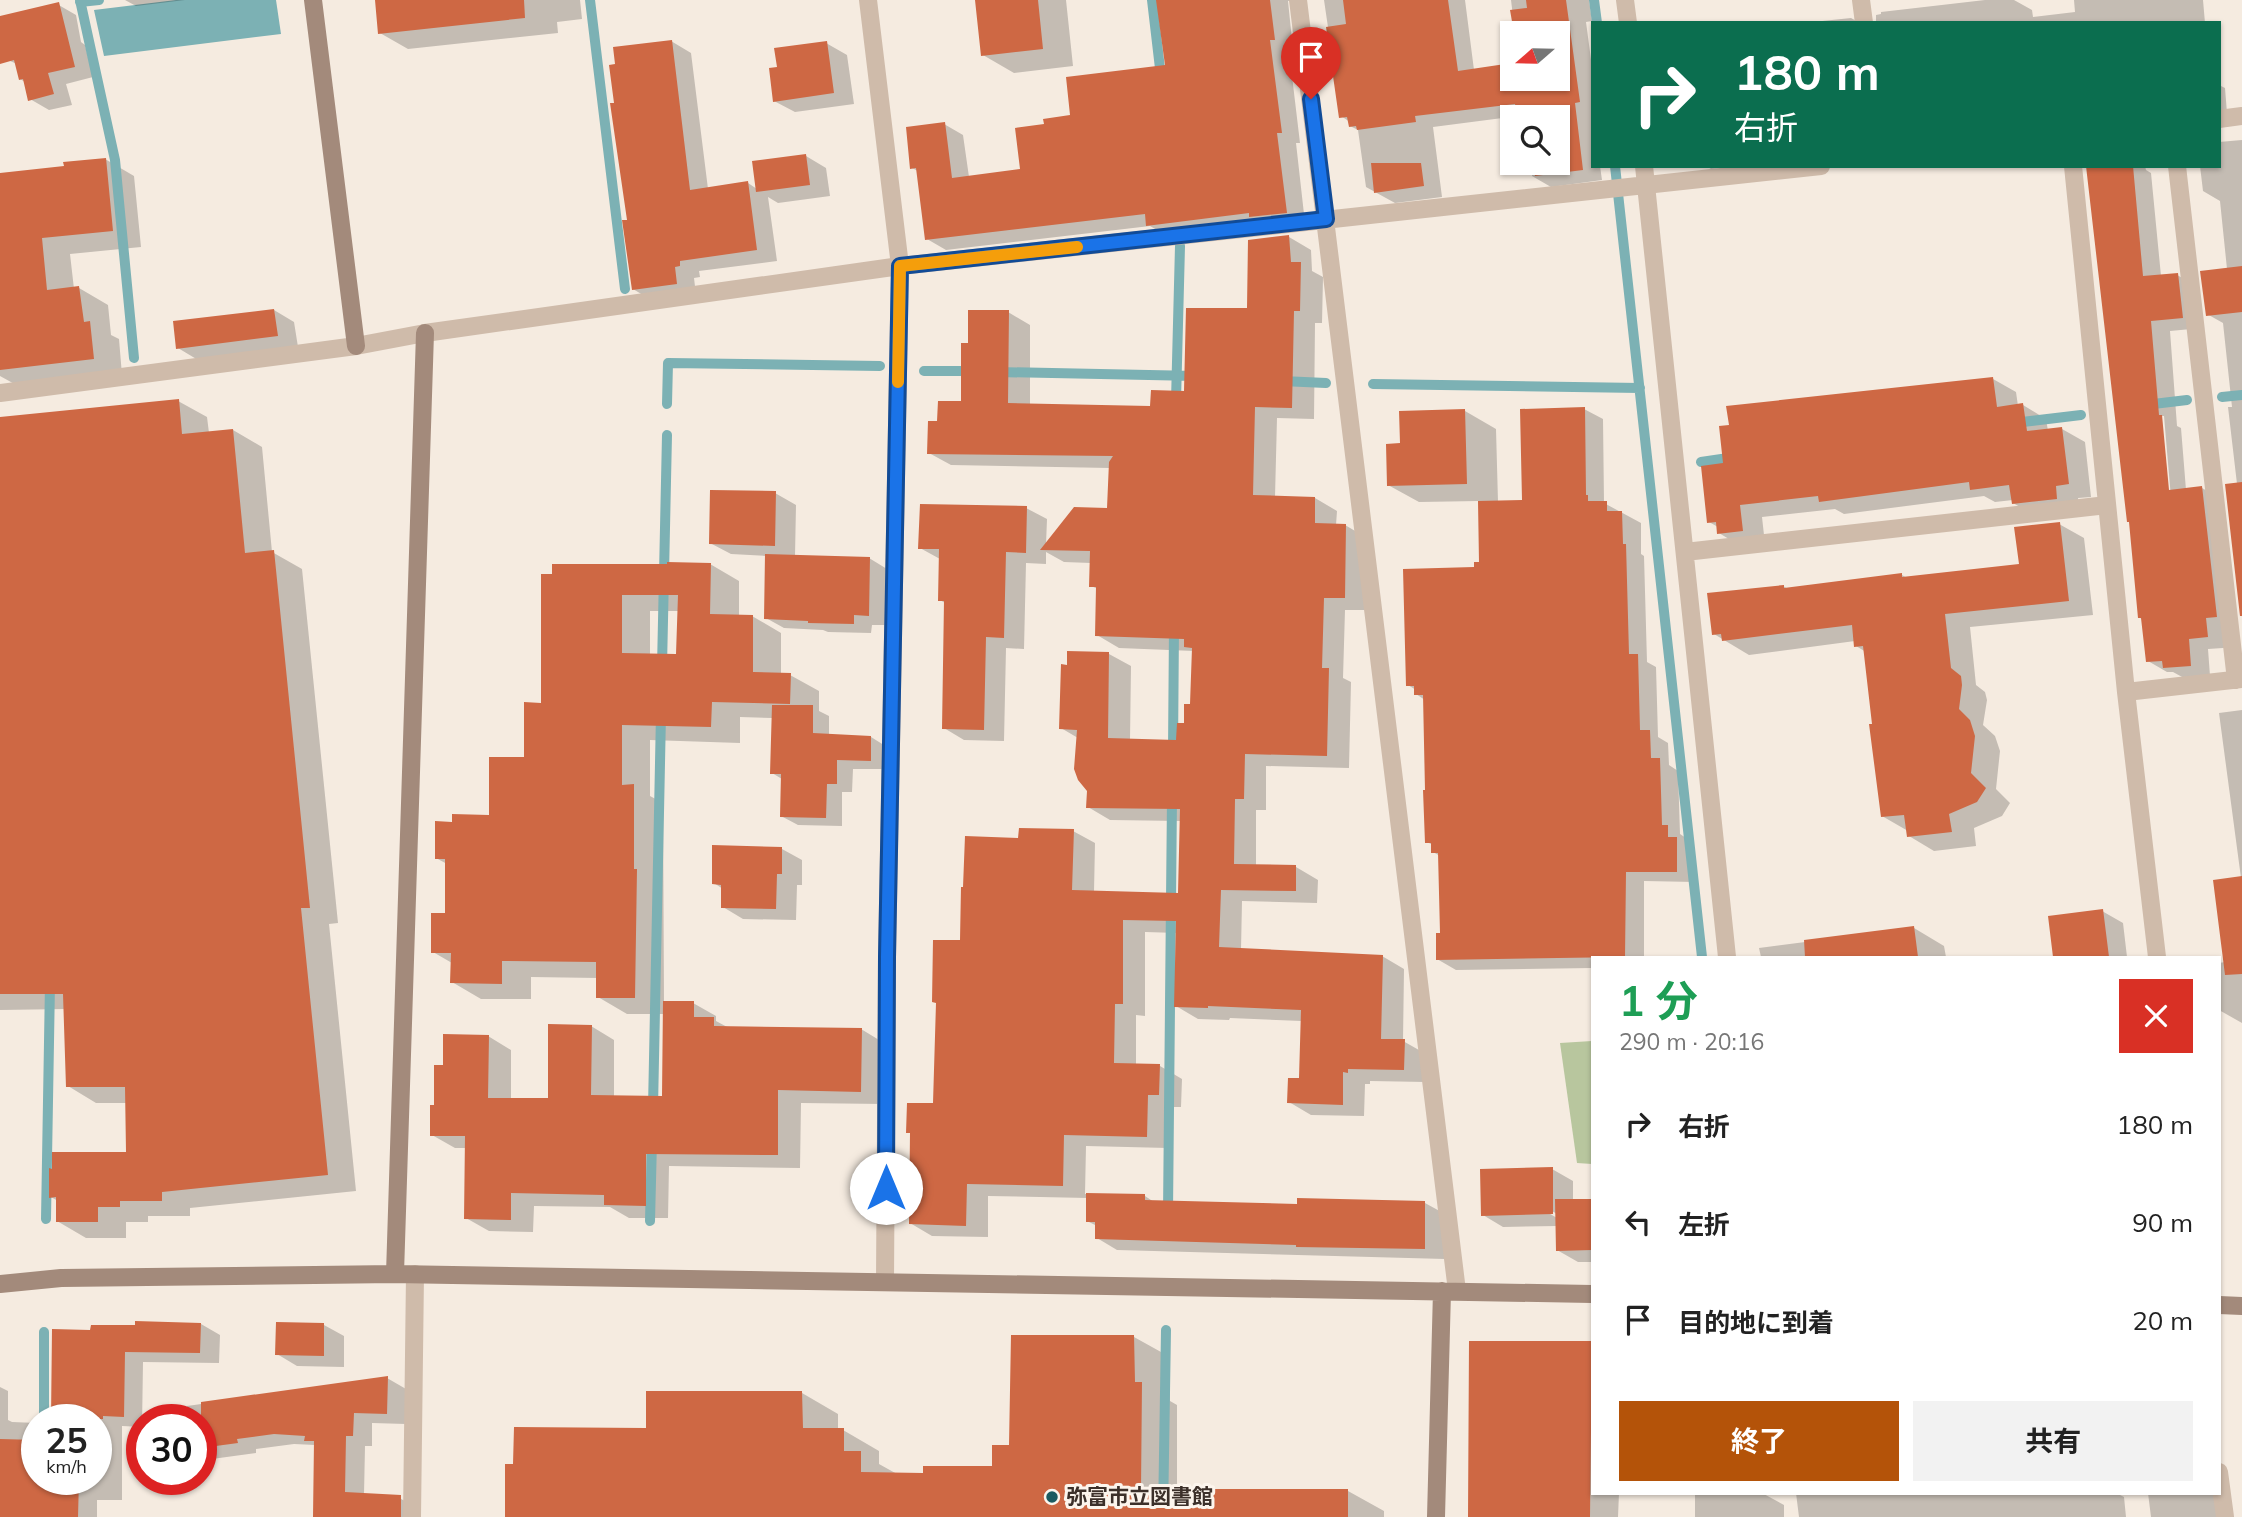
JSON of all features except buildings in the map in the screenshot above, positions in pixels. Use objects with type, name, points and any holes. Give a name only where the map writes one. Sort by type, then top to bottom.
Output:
[{"type":"street","points":[[313,0],[356,346]]},
{"type":"street","points":[[868,0],[900,266],[887,957],[885,1282]]},
{"type":"street","points":[[1298,0],[1326,219],[1450,1291],[1436,1517]]},
{"type":"street","points":[[1625,0],[1628,21]]},
{"type":"street","points":[[1861,0],[1864,21]]},
{"type":"street","points":[[2221,119],[2242,116]]},
{"type":"street","points":[[1643,168],[1638,187],[1685,552],[1727,956]]},
{"type":"street","points":[[0,393],[356,346],[425,333],[900,266],[1804,168]]},
{"type":"street","points":[[2073,168],[2126,692],[2157,956]]},
{"type":"street","points":[[2126,692],[2239,679],[2177,168]]},
{"type":"street","points":[[395,1273],[425,333]]},
{"type":"street","points":[[1685,552],[2107,505]]},
{"type":"street","points":[[0,1284],[61,1278],[395,1273],[1591,1294]]},
{"type":"street","points":[[412,1517],[415,1274]]},
{"type":"street","points":[[2221,1305],[2242,1306]]},
{"type":"street","points":[[2221,1487],[2225,1517]]},
{"type":"green space","points":[[1591,1041],[1591,1164],[1577,1163],[1560,1043]]},
{"type":"water","points":[[176,0],[276,0],[281,34],[104,56],[94,10]]},
{"type":"waterway","points":[[80,0],[115,160],[134,358]]},
{"type":"waterway","points":[[80,2],[99,0]]},
{"type":"waterway","points":[[590,0],[625,289]]},
{"type":"waterway","points":[[1152,0],[1161,77]]},
{"type":"waterway","points":[[1594,0],[1597,21]]},
{"type":"waterway","points":[[1615,168],[1702,956]]},
{"type":"waterway","points":[[1176,401],[1180,246]]},
{"type":"waterway","points":[[667,404],[668,363],[880,366]]},
{"type":"waterway","points":[[924,371],[973,371]]},
{"type":"waterway","points":[[998,372],[1197,376]]},
{"type":"waterway","points":[[1282,381],[1326,383]]},
{"type":"waterway","points":[[1373,384],[1640,388]]},
{"type":"waterway","points":[[2222,397],[2242,395]]},
{"type":"waterway","points":[[2145,405],[2187,400]]},
{"type":"waterway","points":[[2014,423],[2081,415]]},
{"type":"waterway","points":[[662,667],[667,435]]},
{"type":"waterway","points":[[1701,462],[1735,457]]},
{"type":"waterway","points":[[1173,751],[1174,626]]},
{"type":"waterway","points":[[653,1108],[661,714]]},
{"type":"waterway","points":[[1168,1213],[1172,797]]},
{"type":"waterway","points":[[46,1219],[50,983]]},
{"type":"waterway","points":[[650,1221],[652,1141]]},
{"type":"waterway","points":[[1163,1517],[1166,1330]]},
{"type":"waterway","points":[[44,1332],[44,1404]]},
{"type":"slow traffic","points":[[898,382],[900,266],[1077,247]]},
{"type":"place","name":"弥富市立図書館","points":[[1052,1497]]},
{"type":"route","points":[[886,1188],[887,957],[900,266],[1326,219],[1311,99]]}]
